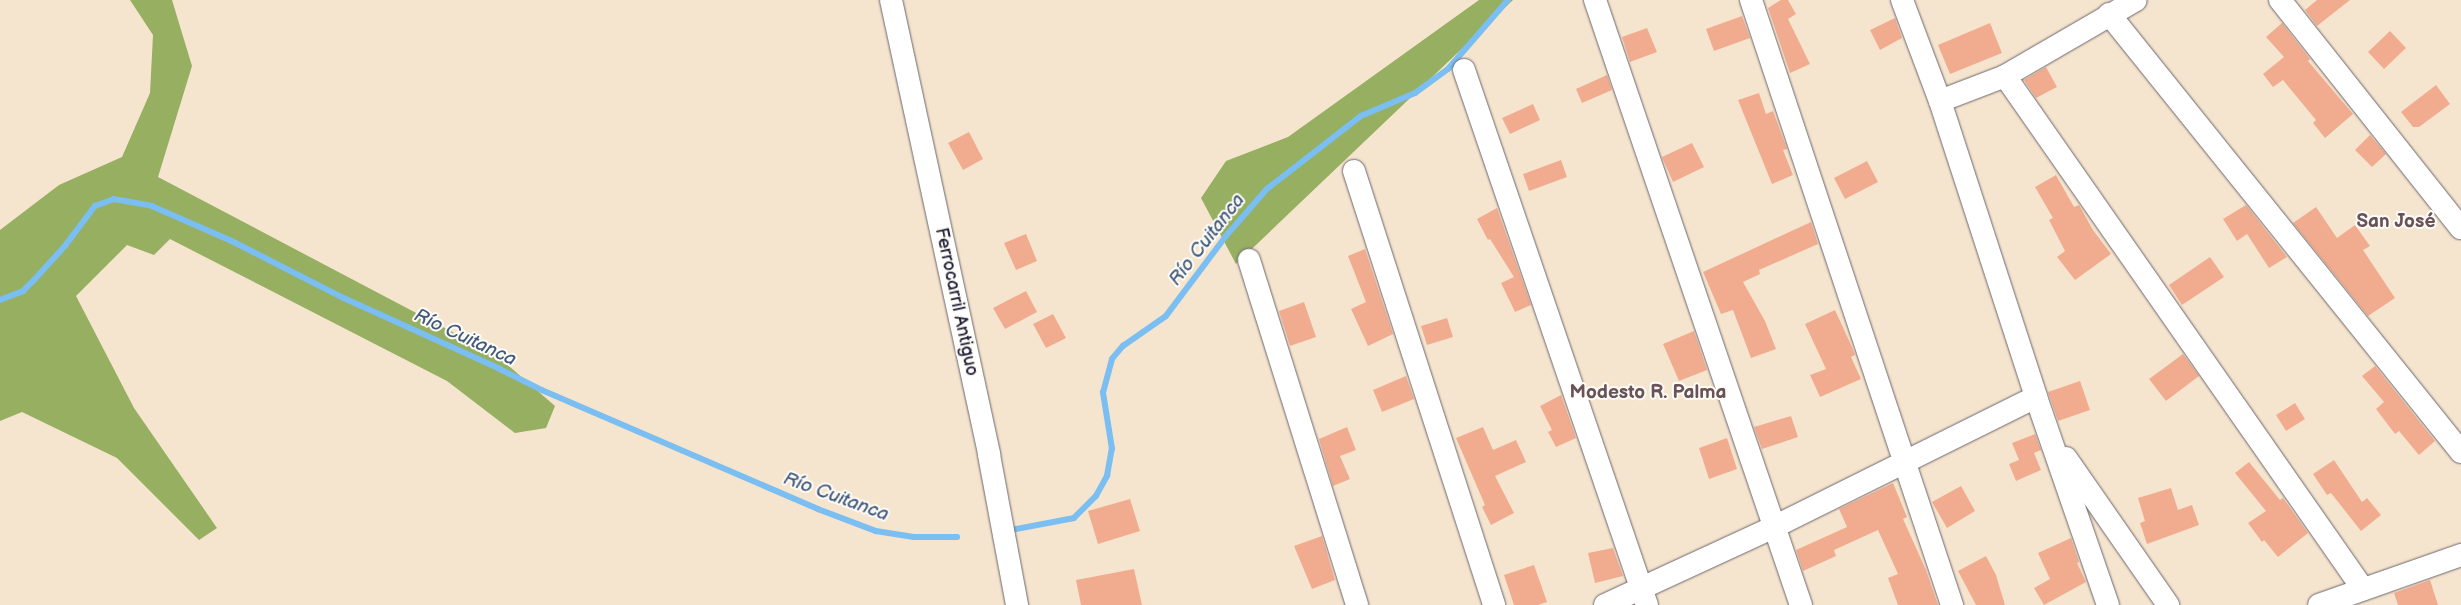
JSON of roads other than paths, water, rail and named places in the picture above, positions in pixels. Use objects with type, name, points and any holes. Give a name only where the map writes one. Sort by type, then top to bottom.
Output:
[{"type":"street","name":"Ferrocarril Antiguo","points":[[891,0],[989,455],[1017,605]]},
{"type":"street","points":[[1595,0],[1776,526],[1801,605]]},
{"type":"street","points":[[1751,0],[1952,605]]},
{"type":"street","points":[[1902,0],[1940,101],[2036,397],[2108,605]]},
{"type":"street","points":[[1940,101],[2005,76],[2136,0]]},
{"type":"street","points":[[2280,0],[2461,228]]},
{"type":"street","points":[[2109,14],[2461,452]]},
{"type":"street","points":[[1464,70],[1645,597]]},
{"type":"street","points":[[2005,76],[2363,590]]},
{"type":"street","points":[[1354,171],[1494,605]]},
{"type":"street","points":[[1249,260],[1356,605]]},
{"type":"street","points":[[1605,605],[1645,597],[1776,526],[2036,397]]},
{"type":"street","points":[[2050,435],[2168,605]]},
{"type":"street","points":[[2320,605],[2461,554]]},
{"type":"waterway","name":"Río Cuitanca","points":[[1016,529],[1074,518],[1096,496],[1107,476],[1112,449],[1103,393],[1112,359],[1123,346],[1166,316],[1226,236],[1267,189],[1361,116],[1415,93],[1448,69],[1508,0]]},
{"type":"waterway","name":"Río Cuitanca","points":[[0,300],[23,291],[65,246],[95,206],[114,199],[152,206],[230,240],[344,298],[542,390],[818,509],[876,531],[914,537],[957,537]]},
{"type":"district","name":"San José","points":[[2396,222]]},
{"type":"district","name":"Modesto R. Palma","points":[[1648,393]]}]
